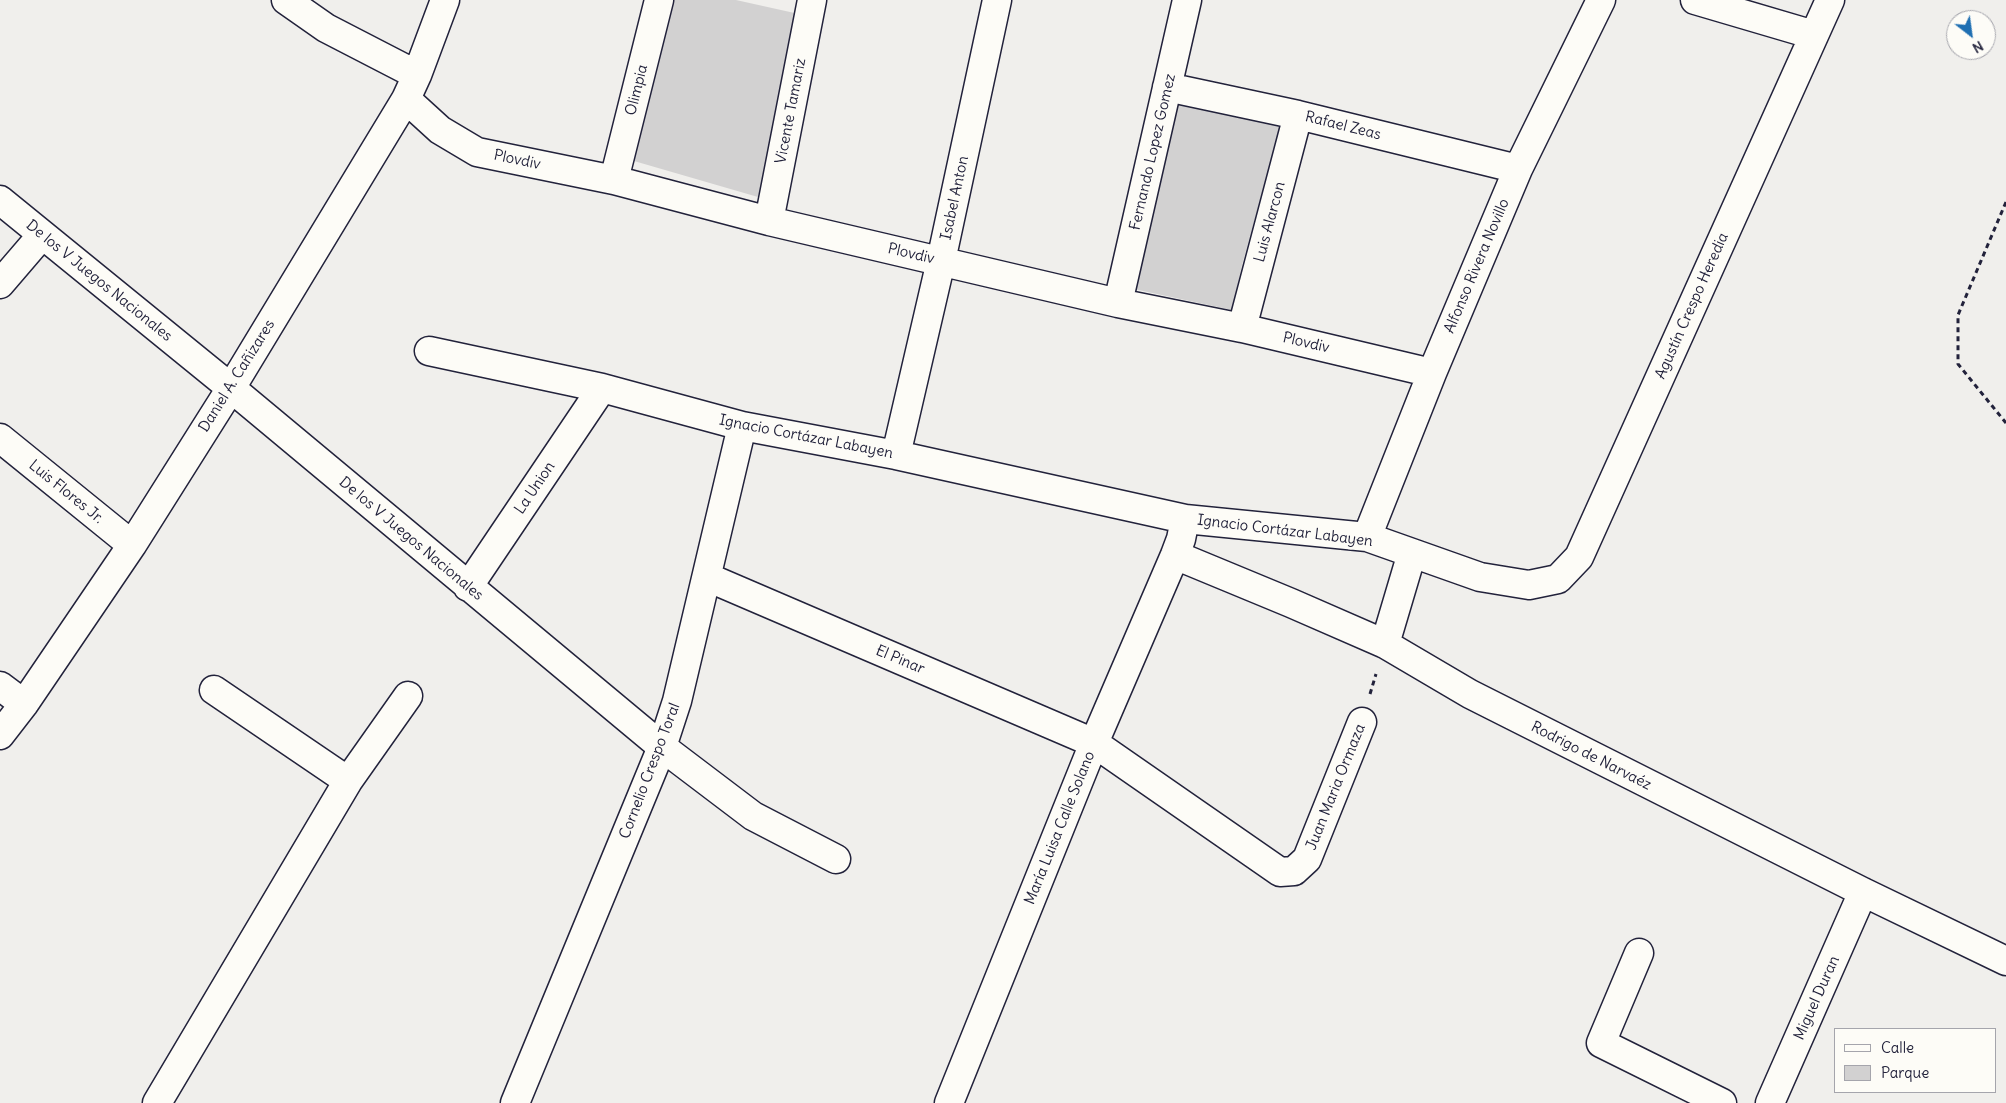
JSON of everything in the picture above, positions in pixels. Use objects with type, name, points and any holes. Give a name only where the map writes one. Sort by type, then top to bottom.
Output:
[{"type":"street","name":"Plovdiv","points":[[286,0],[411,87],[440,130],[477,152],[614,180],[769,221],[1118,303],[1242,328],[1432,373]]},
{"type":"street","name":"Daniel A. Cañizares","points":[[0,735],[24,704],[132,545],[231,388],[411,87],[445,0]]},
{"type":"street","name":"Olimpia","points":[[614,180],[659,0]]},
{"type":"street","name":"Vicente Tamariz","points":[[769,221],[810,0]]},
{"type":"street","name":"Isabel Anton","points":[[896,455],[941,261],[997,0]]},
{"type":"street","name":"Fernando Lopez Gomez","points":[[1118,303],[1187,0]]},
{"type":"street","name":"Alfonso Rivera Novillo","points":[[1367,537],[1432,373],[1518,169],[1601,0]]},
{"type":"street","points":[[1695,0],[1814,35]]},
{"type":"street","name":"Agustín Crespo Heredia","points":[[1529,585],[1558,579],[1579,557],[1830,0]]},
{"type":"street","name":"Rafael Zeas","points":[[1167,88],[1298,115],[1518,169]]},
{"type":"street","name":"Luis Alarcon","points":[[1242,328],[1298,115]]},
{"type":"street","name":"De los V Juegos Nacionales","points":[[0,200],[231,388],[662,747],[753,816],[836,859]]},
{"type":"street","points":[[0,284],[42,235]]},
{"type":"street","name":"Ignacio Cortázar Labayen","points":[[429,351],[602,388],[742,426],[896,455],[1185,519],[1367,537],[1480,577],[1529,585]]},
{"type":"street","name":"La Union","points":[[468,587],[602,388]]},
{"type":"street","name":"Cornelio Crespo Toral","points":[[515,1103],[662,747],[677,701],[742,426]]},
{"type":"street","name":"Luis Flores Jr.","points":[[0,438],[132,545]]},
{"type":"street","name":"Ignacio Cortázar Labayen","points":[[1175,555],[1185,519]]},
{"type":"street","points":[[1385,644],[1412,553]]},
{"type":"street","name":"Rodrigo de Narvaéz","points":[[1175,555],[1385,644],[1470,694],[1863,892],[2006,961]]},
{"type":"street","name":"María Luisa Calle Solano","points":[[949,1103],[1094,743],[1175,555]]},
{"type":"street","name":"El Pinar","points":[[707,578],[1094,743]]},
{"type":"street","points":[[0,686],[24,704]]},
{"type":"street","points":[[214,690],[348,781]]},
{"type":"street","points":[[157,1103],[348,781],[408,696]]},
{"type":"street","name":"Juan Maria Ormaza","points":[[1094,743],[1280,872],[1294,871],[1308,859],[1362,722]]},
{"type":"street","name":"Miguel Duran","points":[[1770,1103],[1863,892]]},
{"type":"street","points":[[1639,953],[1601,1043],[1722,1103]]},
{"type":"path","points":[[2006,202],[1958,315],[1958,364],[2006,423]]},
{"type":"path","name":"Juan Maria Ormaza","points":[[1362,722],[1385,644]]},
{"type":"green space","points":[[669,0],[736,0],[799,14],[774,145],[758,197],[634,161],[641,112]]},
{"type":"green space","points":[[1168,99],[1281,124],[1242,265],[1232,310],[1129,288]]}]
